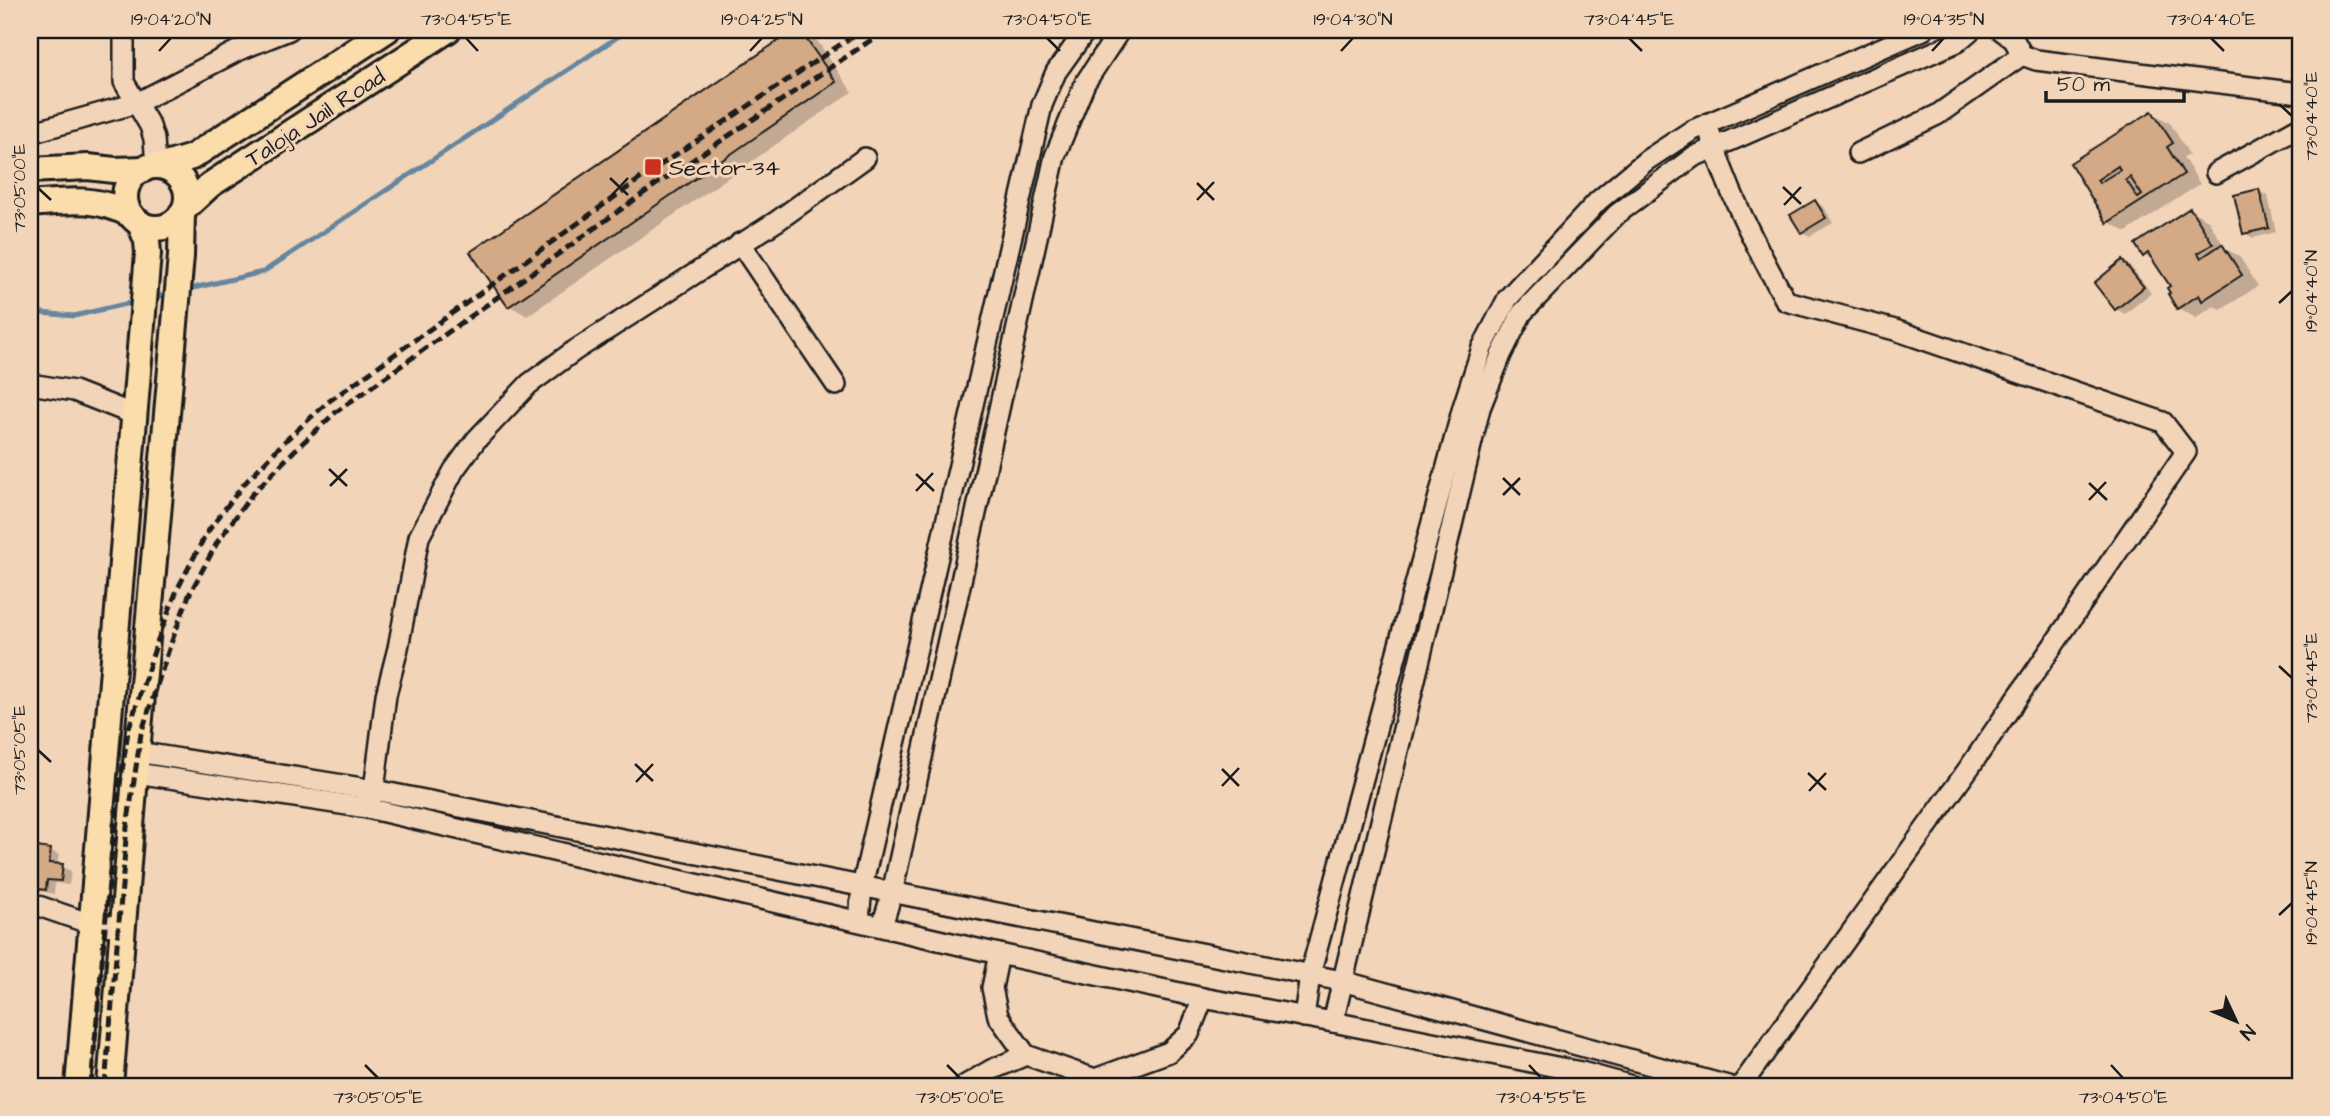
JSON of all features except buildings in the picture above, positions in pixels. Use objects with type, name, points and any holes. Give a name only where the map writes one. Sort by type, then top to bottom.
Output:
[{"type":"main road","name":"Taloja Jail Road","points":[[30,170],[154,167],[192,157],[387,30]]},
{"type":"main road","name":"Taloja Jail Road","points":[[184,211],[210,185],[448,30]]},
{"type":"main road","points":[[78,1086],[149,253],[147,241],[126,204],[128,186],[134,176],[154,167],[173,171],[184,184],[187,196],[110,1086]]},
{"type":"main road","points":[[30,204],[89,200],[104,202],[151,227],[163,227],[174,222],[184,211]]},
{"type":"street","points":[[124,30],[124,82],[154,139],[154,167]]},
{"type":"street","points":[[30,133],[136,103],[237,51],[289,30]]},
{"type":"street","points":[[859,920],[862,887],[1042,105],[1056,72],[1086,30]]},
{"type":"street","points":[[882,926],[892,893],[1055,156],[1085,83],[1121,30]]},
{"type":"street","points":[[1304,1017],[1310,975],[1463,407],[1482,348],[1508,298],[1598,201],[1647,160],[1691,131],[1923,30]]},
{"type":"street","points":[[1332,1022],[1480,408],[1501,355],[1522,313],[1617,214],[1693,157],[1957,42],[1971,30]]},
{"type":"street","points":[[2001,30],[2014,40],[2022,55],[2036,60],[2300,93]]},
{"type":"street","points":[[1858,153],[1937,115],[2022,55]]},
{"type":"street","points":[[1707,124],[1714,148],[1758,250],[1786,301],[1895,330],[2163,422],[2186,452],[1969,768],[1741,1086]]},
{"type":"street","points":[[2216,173],[2300,127]]},
{"type":"street","points":[[371,799],[386,695],[398,648],[419,537],[454,470],[476,440],[529,384],[573,351],[777,221],[866,158]]},
{"type":"street","points":[[740,243],[835,386]]},
{"type":"street","points":[[30,384],[74,391],[135,415]]},
{"type":"street","points":[[136,762],[371,799],[862,887],[1342,981],[1728,1086]]},
{"type":"street","points":[[371,799],[999,954],[1203,998],[1332,1022],[1579,1079],[1632,1086]]},
{"type":"street","points":[[34,910],[91,925],[124,927]]},
{"type":"street","points":[[999,954],[992,988],[998,1016],[1026,1055],[1101,1083],[1169,1052],[1189,1034],[1203,998]]},
{"type":"street","points":[[964,1086],[991,1070],[1026,1055]]},
{"type":"waterway","points":[[185,290],[263,272],[628,30]]},
{"type":"waterway","points":[[151,298],[172,293]]},
{"type":"waterway","points":[[30,312],[74,316],[138,301]]},
{"type":"railway","points":[[91,1086],[114,825],[128,731],[177,590],[206,534],[243,485],[285,441],[328,402],[644,176],[862,30]]},
{"type":"railway","points":[[105,1086],[127,827],[141,734],[189,595],[218,541],[253,493],[336,412],[651,188],[886,30]]},
{"type":"place","name":"Sector-34","points":[[653,167]]}]
